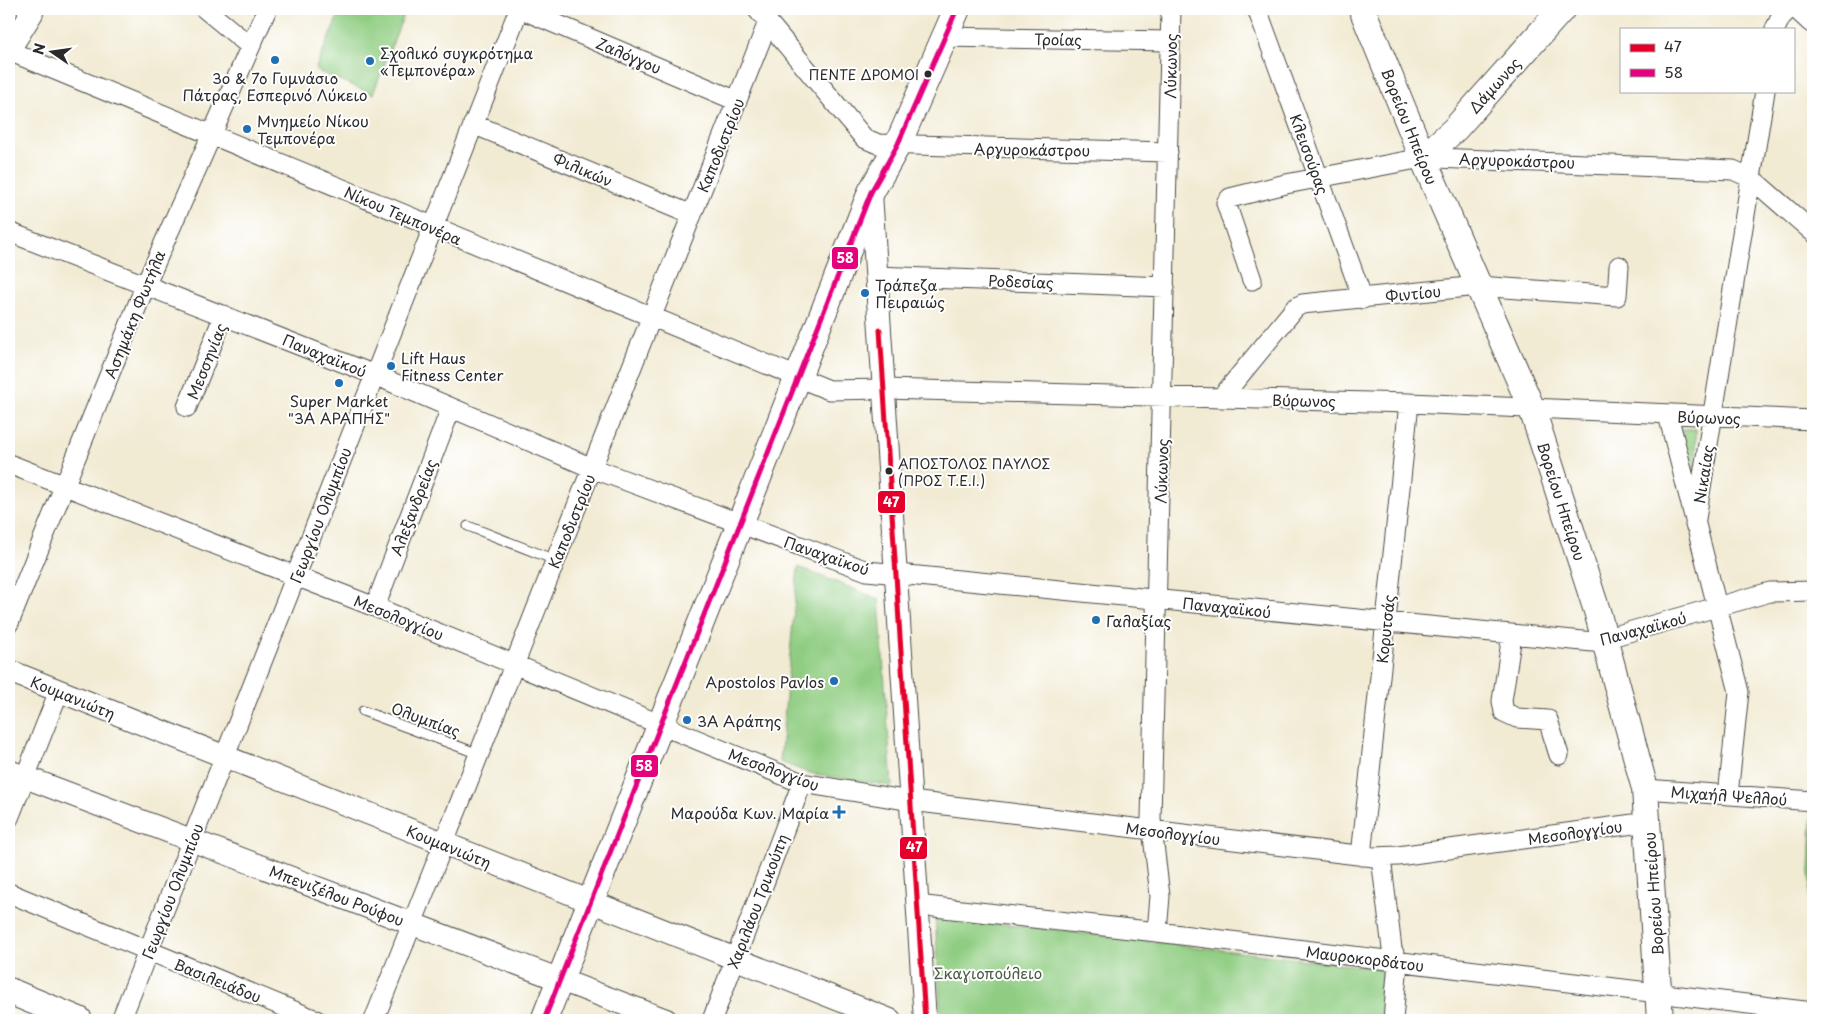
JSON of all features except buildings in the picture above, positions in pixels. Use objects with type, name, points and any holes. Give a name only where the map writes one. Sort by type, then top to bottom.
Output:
[{"type":"main road","points":[[544,1020],[871,192],[897,146],[958,9]]},
{"type":"main road","name":"Βορείου Ηπείρου","points":[[1362,9],[1423,158],[1532,409],[1605,639],[1645,789],[1660,992],[1660,1020]]},
{"type":"main road","name":"Δάμωνος","points":[[1423,158],[1455,129],[1562,9]]},
{"type":"main road","points":[[1801,9],[1813,20]]},
{"type":"main road","points":[[9,991],[79,1020]]},
{"type":"street","points":[[205,9],[250,46]]},
{"type":"street","name":"Ασημάκη Φωτήλα","points":[[9,623],[146,284],[210,134],[267,9]]},
{"type":"street","name":"Ζαλόγγου","points":[[520,9],[737,101]]},
{"type":"street","name":"Γεωργίου Ολυμπίου","points":[[121,1020],[520,9]]},
{"type":"street","name":"Λύκωνος","points":[[1157,932],[1160,896],[1151,830],[1171,9]]},
{"type":"street","name":"Κλεισούρας","points":[[1257,9],[1363,299]]},
{"type":"street","points":[[1775,28],[1781,17],[1789,9]]},
{"type":"street","points":[[9,50],[32,10]]},
{"type":"street","name":"Καποδιστρίου","points":[[374,1020],[737,101],[762,16]]},
{"type":"street","name":"Αργυροκάστρου","points":[[762,16],[864,138],[878,144],[1168,152]]},
{"type":"street","name":"Τροίας","points":[[945,38],[1170,41]]},
{"type":"street","name":"Νίκου Τεμπονέρα","points":[[9,50],[797,378]]},
{"type":"street","name":"Νικαίας","points":[[1728,795],[1739,692],[1695,525],[1765,92]]},
{"type":"street","name":"Φιλικών","points":[[474,124],[692,215]]},
{"type":"street","name":"Αργυροκάστρου","points":[[1252,280],[1226,203],[1230,198],[1319,178],[1423,158],[1732,170],[1751,178],[1813,232]]},
{"type":"street","points":[[871,192],[925,1020]]},
{"type":"street","name":"Παναχαϊκού","points":[[9,232],[375,375],[592,468],[856,568],[896,574],[1586,642],[1605,639],[1777,591],[1813,590]]},
{"type":"street","name":"Φιντίου","points":[[1221,398],[1295,308],[1302,304],[1478,286],[1617,296],[1619,266]]},
{"type":"street","name":"Ροδεσίας","points":[[876,276],[1165,287]]},
{"type":"street","name":"Μεσσηνίας","points":[[187,408],[224,315]]},
{"type":"street","name":"Βύρωνος","points":[[797,378],[829,390],[884,388],[1408,403],[1813,420]]},
{"type":"street","name":"Κορυτσάς","points":[[1361,856],[1408,403]]},
{"type":"street","name":"Αλεξανδρείας","points":[[375,607],[451,408]]},
{"type":"street","points":[[1668,415],[1695,525]]},
{"type":"street","name":"Μεσολογγίου","points":[[9,464],[375,607],[802,783],[911,800],[1381,857],[1648,822]]},
{"type":"street","points":[[1512,635],[1503,694],[1503,709],[1506,714],[1512,717],[1548,720],[1559,754]]},
{"type":"street","name":"Κουμανιώτη","points":[[9,671],[890,1020]]},
{"type":"street","points":[[9,818],[17,774],[59,691]]},
{"type":"street","name":"Μπενιζέλου Ρούφου","points":[[17,774],[666,1020]]},
{"type":"street","name":"Χαριλάου Τρικούπη","points":[[712,1020],[802,783]]},
{"type":"street","name":"Μιχαήλ Ψελλού","points":[[1645,789],[1813,801]]},
{"type":"street","points":[[1381,857],[1392,949],[1398,962],[1393,1020]]},
{"type":"street","name":"Βασιλειάδου","points":[[9,893],[316,1020]]},
{"type":"street","name":"Μαυροκορδάτου","points":[[917,905],[1660,992],[1813,1012]]},
{"type":"lane","points":[[468,526],[556,560]]},
{"type":"lane","name":"Ολυμπίας","points":[[363,711],[479,754]]},
{"type":"green space","points":[[341,9],[406,9],[373,94],[315,70]]},
{"type":"green space","points":[[1680,429],[1696,429],[1696,472],[1690,474]]},
{"type":"green space","points":[[798,567],[879,599],[892,786],[809,773],[780,762]]},
{"type":"green space","points":[[1813,815],[1813,928],[1808,927]]},
{"type":"green space","name":"Σκαγιοπούλειο","points":[[935,916],[1383,969],[1386,1020],[941,1020]]},
{"type":"transit line","name":"58","points":[[544,1020],[871,192],[897,146],[957,9]]},
{"type":"transit line","name":"47","points":[[880,330],[925,1020]]},
{"type":"place","name":"3ο & 7ο Γυμνάσιο Πάτρας, Εσπερινό Λύκειο","points":[[275,60]]},
{"type":"place","name":"Σχολικό συγκρότημα «Τεμπονέρα»","points":[[370,61]]},
{"type":"place","name":"ΠΕΝΤΕ ΔΡΟΜΟΙ","points":[[928,74]]},
{"type":"place","name":"Μνημείο Νίκου Τεμπονέρα","points":[[247,129]]},
{"type":"place","name":"Τράπεζα Πειραιώς","points":[[865,293]]},
{"type":"place","name":"Lift Haus Fitness Center","points":[[391,366]]},
{"type":"place","name":"Super Market \"3Α ΑΡΑΠΗΣ\"","points":[[339,383]]},
{"type":"place","name":"ΑΠΟΣΤΟΛΟΣ ΠΑΥΛΟΣ (ΠΡΟΣ Τ.Ε.Ι.)","points":[[889,471]]},
{"type":"place","name":"Γαλαξίας","points":[[1096,620]]},
{"type":"place","name":"Apostolos Pavlos","points":[[834,681]]},
{"type":"place","name":"3Α Αράπης","points":[[687,720]]},
{"type":"place","name":"Μαρούδα Κων. Μαρία","points":[[839,812]]}]
